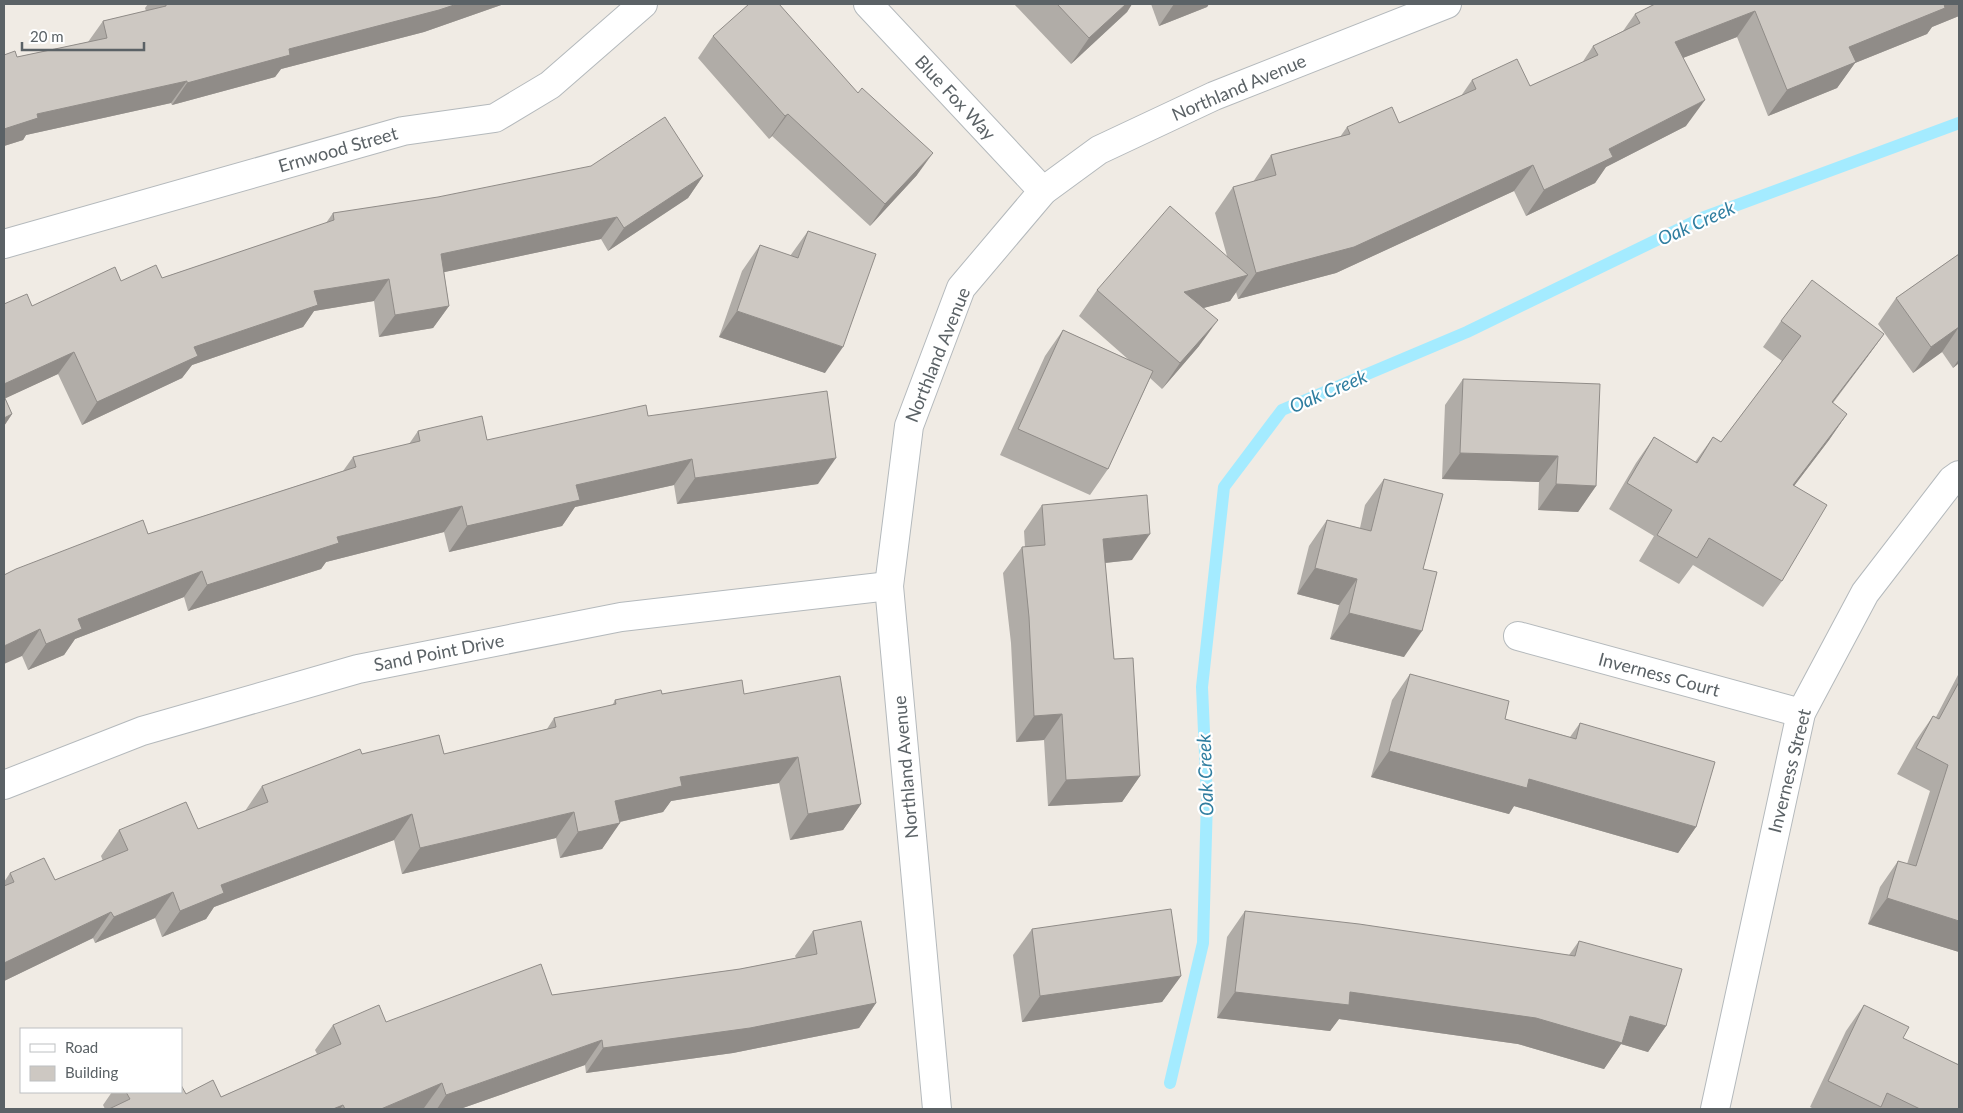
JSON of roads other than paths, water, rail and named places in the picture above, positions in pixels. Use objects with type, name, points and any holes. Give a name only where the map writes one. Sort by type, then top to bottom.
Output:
[{"type":"street","name":"Ernwood Street","points":[[4,244],[403,131],[495,118],[550,86],[643,4]]},
{"type":"street","name":"Blue Fox Way","points":[[868,4],[1043,192]]},
{"type":"street","name":"Northland Avenue","points":[[937,1109],[890,586],[909,426],[961,288],[1043,192],[1108,146],[1214,96],[1447,4]]},
{"type":"street","name":"Inverness Street","points":[[1716,1109],[1800,714],[1864,593],[1952,480],[1959,475]]},
{"type":"street","name":"Sand Point Drive","points":[[4,785],[142,731],[358,669],[621,617],[890,586]]},
{"type":"street","name":"Inverness Court","points":[[1518,636],[1800,714]]},
{"type":"waterway","name":"Oak Creek","points":[[1170,1083],[1203,943],[1207,799],[1202,687],[1224,487],[1282,410],[1467,332],[1702,218],[1959,123]]}]
